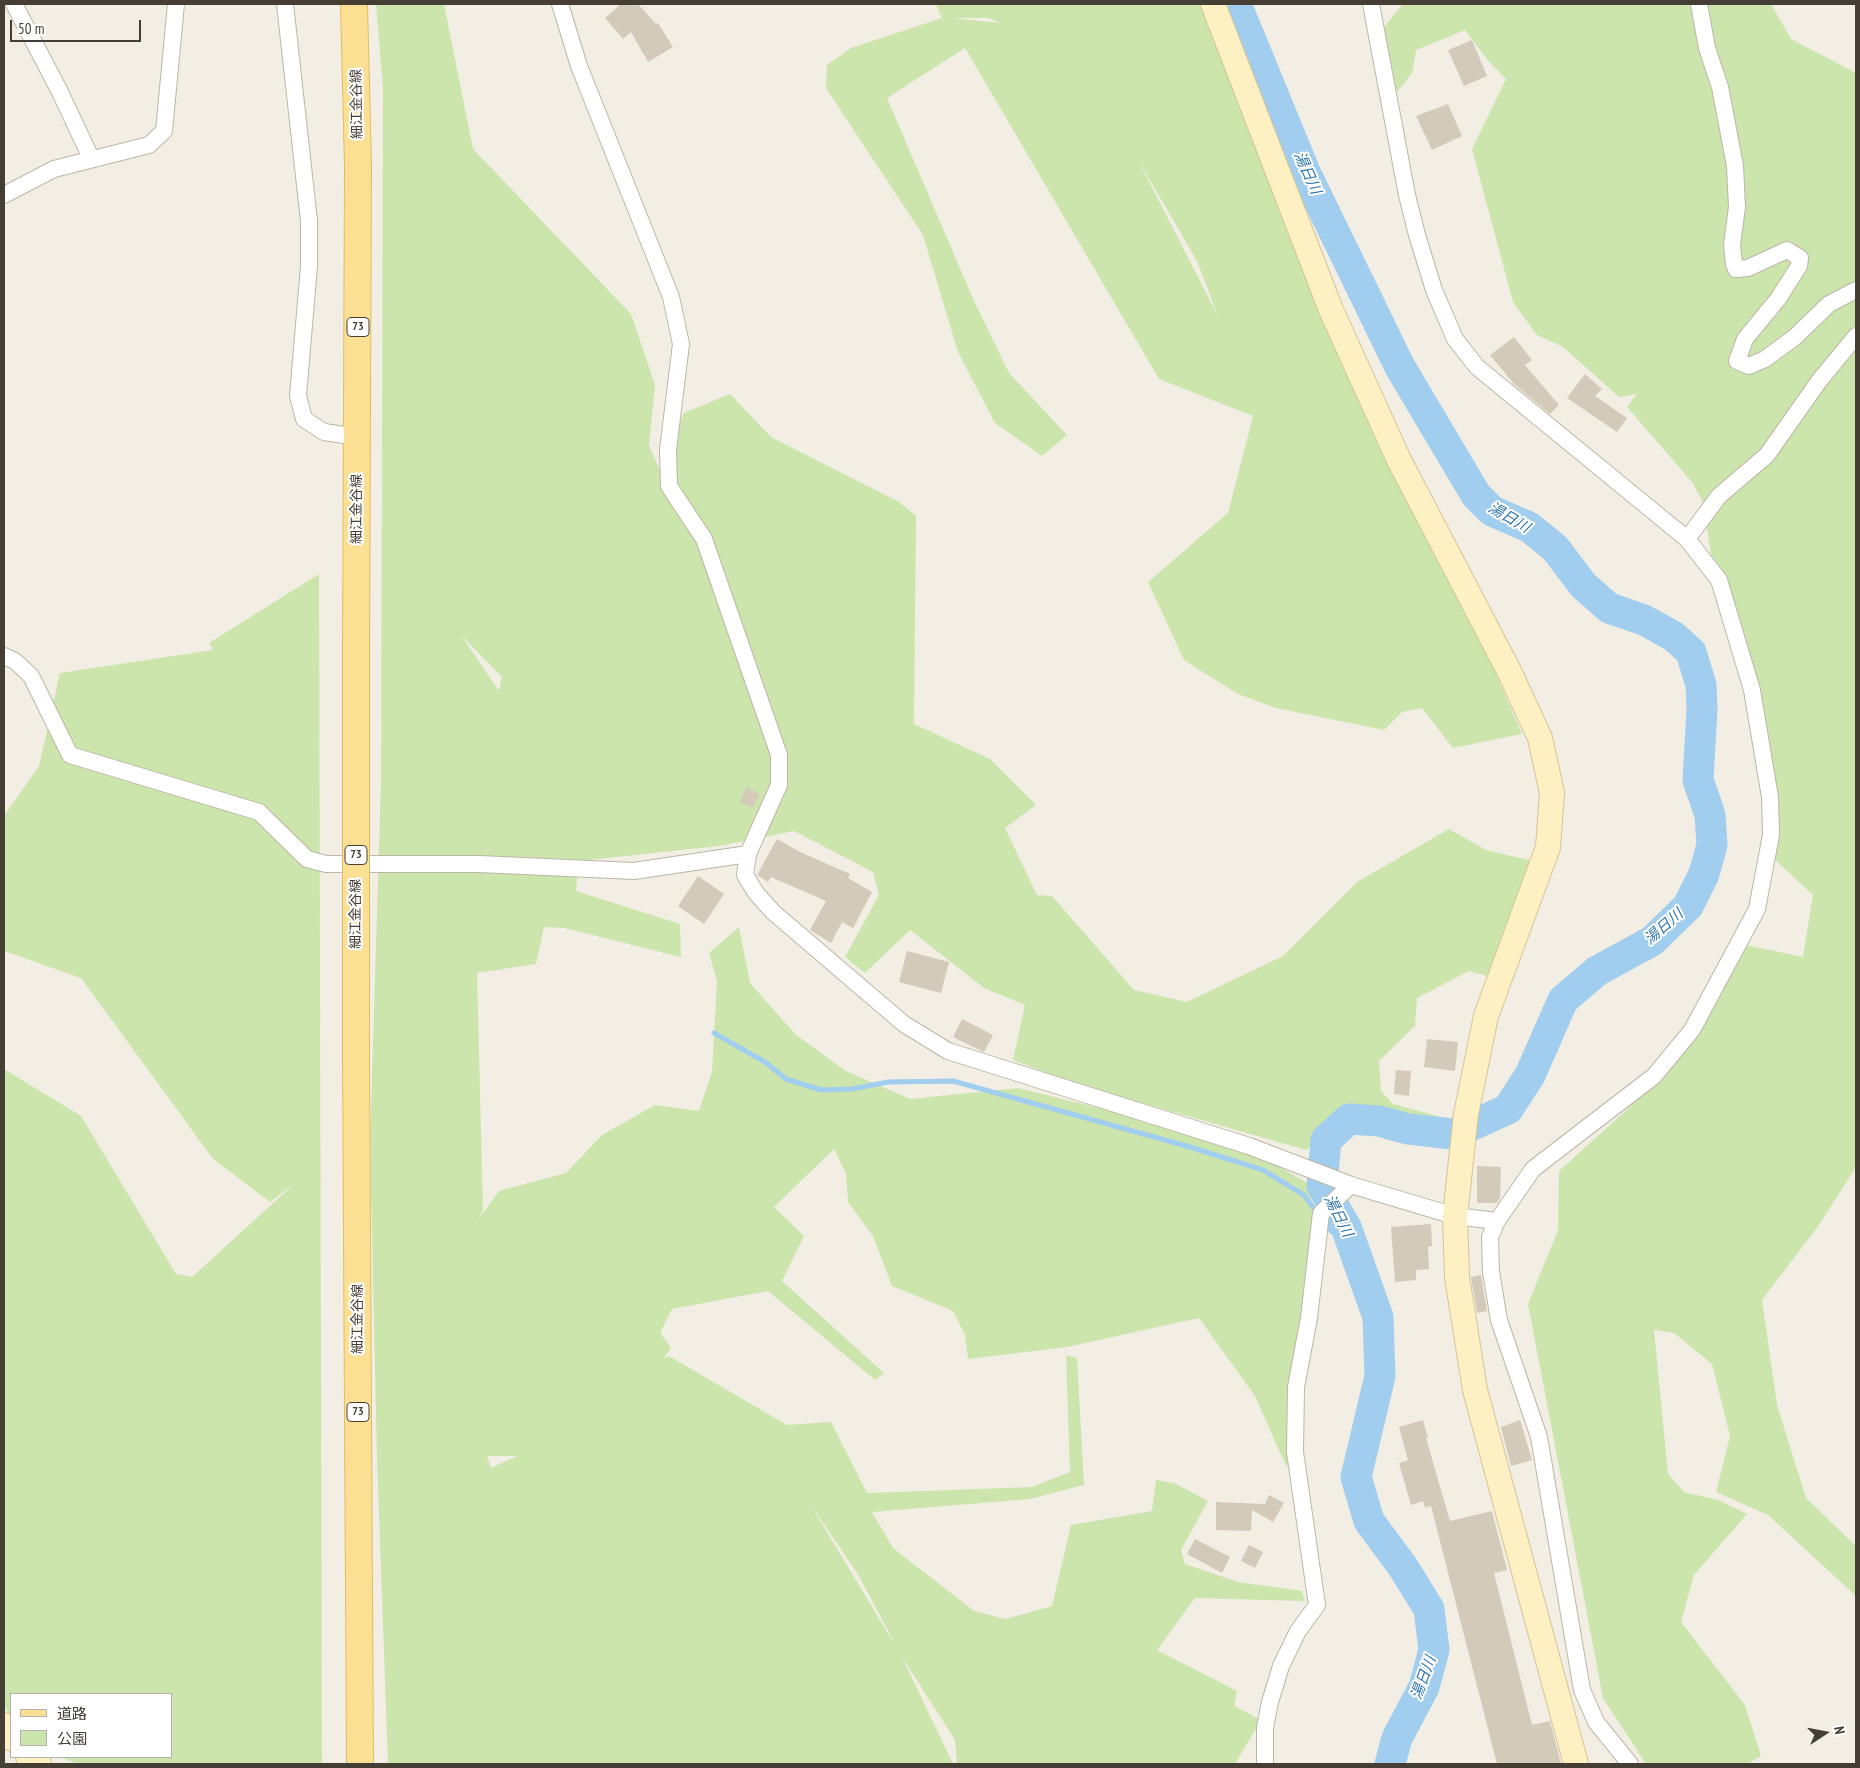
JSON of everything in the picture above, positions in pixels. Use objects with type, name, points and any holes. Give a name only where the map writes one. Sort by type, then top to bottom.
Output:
[{"type":"main road","name":"細江金谷線","points":[[354,4],[358,167],[356,1059],[360,1764]]},
{"type":"street","points":[[14,4],[59,90],[91,158]]},
{"type":"street","points":[[4,194],[54,169],[91,158],[149,145],[164,131],[176,4]]},
{"type":"street","points":[[285,4],[309,221],[309,266],[298,396],[304,419],[324,432],[357,437]]},
{"type":"street","points":[[560,4],[578,66],[671,297],[681,344],[668,450],[668,486],[704,539],[779,755],[778,785],[748,854],[745,875],[756,893],[773,912],[904,1024],[948,1051],[1249,1146],[1352,1185],[1456,1216],[1497,1221]]},
{"type":"street","points":[[1213,4],[1331,310],[1399,460],[1509,671],[1540,738],[1552,793],[1548,847],[1486,1016],[1466,1114],[1456,1216],[1457,1277],[1476,1390],[1576,1764]]},
{"type":"street","points":[[1371,4],[1413,219],[1434,290],[1455,338],[1478,367],[1687,539],[1719,580],[1752,690],[1770,796],[1770,835],[1756,909],[1692,1030],[1654,1076],[1533,1169],[1497,1221],[1490,1237],[1491,1272],[1499,1320],[1539,1437],[1582,1690],[1596,1722],[1630,1764]]},
{"type":"street","points":[[1699,4],[1707,48],[1720,87],[1735,166],[1737,207],[1732,245],[1734,264],[1736,269],[1748,268],[1787,250],[1800,258],[1799,266],[1778,299],[1745,340],[1737,361],[1749,366],[1765,359],[1795,337],[1830,304],[1856,290]]},
{"type":"street","points":[[1687,539],[1719,496],[1767,455],[1819,381],[1856,336]]},
{"type":"street","points":[[4,656],[15,661],[31,676],[70,755],[259,812],[307,859],[326,864],[479,864],[634,871],[748,854]]},
{"type":"street","points":[[1265,1764],[1265,1728],[1270,1702],[1281,1666],[1298,1631],[1317,1605],[1295,1452],[1296,1387],[1309,1318],[1321,1213],[1352,1185]]},
{"type":"street","points":[[4,1725],[10,1736]]},
{"type":"green space","points":[[376,4],[444,4],[473,149],[631,314],[655,385],[649,446],[660,470],[684,413],[730,394],[771,437],[899,502],[916,516],[914,724],[990,759],[1036,805],[1005,828],[1037,895],[1052,896],[1134,990],[1187,1002],[1283,956],[1357,882],[1449,829],[1486,850],[1533,861],[1487,976],[1469,971],[1417,998],[1415,1026],[1379,1061],[1381,1091],[1393,1104],[1445,1118],[1429,1124],[1345,1116],[1306,1150],[1076,1084],[1013,1060],[1025,1005],[984,988],[910,930],[865,973],[845,957],[879,895],[873,872],[794,831],[719,846],[579,861],[576,891],[680,924],[681,957],[565,928],[544,927],[536,964],[477,973],[483,1210],[478,1220],[499,1191],[566,1173],[602,1135],[655,1105],[699,1111],[712,1072],[717,981],[709,953],[739,927],[750,983],[796,1035],[846,1071],[910,1099],[1018,1088],[1236,1142],[1309,1184],[1317,1242],[1287,1468],[1255,1396],[1199,1318],[1067,1347],[968,1359],[965,1335],[953,1311],[892,1286],[873,1236],[848,1202],[846,1173],[834,1149],[774,1207],[804,1236],[782,1281],[884,1373],[875,1380],[768,1291],[672,1309],[660,1333],[671,1348],[663,1359],[669,1356],[787,1425],[831,1422],[867,1493],[1032,1487],[1070,1472],[1066,1355],[1077,1358],[1084,1485],[1030,1499],[872,1512],[893,1548],[974,1611],[1006,1619],[1052,1606],[1071,1525],[1152,1511],[1156,1480],[1174,1483],[1208,1501],[1181,1550],[1185,1564],[1238,1582],[1302,1591],[1305,1601],[1195,1598],[1157,1650],[1237,1691],[1234,1706],[1261,1720],[1235,1764],[957,1764],[955,1740],[902,1657],[953,1764],[388,1764],[377,1458],[370,1142],[381,782],[383,88]],"holes":[[[463,638],[502,677],[499,691]],[[487,1456],[517,1456],[491,1468]],[[809,1502],[859,1576],[892,1640]]]},
{"type":"green space","points":[[936,4],[1204,4],[1522,734],[1453,748],[1422,708],[1402,712],[1384,730],[1276,708],[1238,694],[1184,660],[1148,582],[1228,513],[1253,416],[1159,379],[965,48],[887,98],[974,301],[1009,373],[1067,435],[1042,456],[995,423],[958,352],[923,235],[826,88],[827,65],[851,48],[942,18]],"holes":[[[951,18],[988,18],[1001,23]],[[1141,166],[1197,261],[1218,316]]]},
{"type":"green space","points":[[1403,4],[1771,4],[1791,39],[1856,73],[1856,1167],[1819,1225],[1762,1300],[1777,1405],[1806,1498],[1856,1546],[1856,1596],[1768,1515],[1716,1492],[1730,1436],[1712,1364],[1674,1333],[1654,1330],[1668,1474],[1684,1492],[1718,1500],[1747,1514],[1694,1575],[1681,1622],[1745,1705],[1761,1756],[1747,1764],[1646,1764],[1603,1698],[1528,1304],[1558,1230],[1559,1171],[1631,1106],[1705,1022],[1746,945],[1803,957],[1813,895],[1772,857],[1761,706],[1713,568],[1703,502],[1692,482],[1627,407],[1637,394],[1619,397],[1563,347],[1537,335],[1513,302],[1472,149],[1506,79],[1489,62],[1465,30],[1416,50],[1412,73],[1397,92],[1384,27]]},
{"type":"green space","points":[[319,574],[322,1764],[79,1764],[63,1758],[172,1758],[172,1693],[10,1693],[10,1717],[4,1705],[4,1069],[81,1116],[176,1274],[192,1277],[295,1183],[270,1202],[213,1159],[81,978],[4,951],[4,816],[39,766],[60,673],[213,650],[209,643]]},
{"type":"building","points":[[621,4],[638,4],[656,24],[658,23],[673,47],[648,62],[631,32],[623,39],[605,18]]},
{"type":"building","points":[[1472,40],[1487,76],[1464,86],[1448,50]]},
{"type":"building","points":[[1448,104],[1462,136],[1432,150],[1416,116]]},
{"type":"building","points":[[1514,337],[1532,360],[1525,365],[1559,405],[1550,414],[1514,384],[1490,355]]},
{"type":"building","points":[[1585,374],[1602,389],[1595,396],[1627,418],[1617,432],[1567,398]]},
{"type":"building","points":[[747,787],[760,794],[752,808],[740,802]]},
{"type":"building","points":[[777,839],[800,852],[850,874],[848,878],[872,892],[853,928],[842,922],[831,943],[810,930],[826,901],[771,877],[768,882],[757,875]]},
{"type":"building","points":[[698,876],[724,894],[704,924],[678,906]]},
{"type":"building","points":[[907,951],[949,962],[941,993],[899,982]]},
{"type":"building","points":[[962,1019],[993,1035],[984,1052],[953,1037]]},
{"type":"building","points":[[1427,1039],[1458,1042],[1455,1071],[1424,1067]]},
{"type":"building","points":[[1396,1070],[1411,1071],[1409,1096],[1394,1094]]},
{"type":"building","points":[[1477,1166],[1501,1167],[1500,1198],[1497,1203],[1477,1203]]},
{"type":"building","points":[[1431,1224],[1432,1246],[1428,1247],[1429,1269],[1416,1270],[1416,1280],[1395,1282],[1391,1227]]},
{"type":"building","points":[[1481,1275],[1487,1311],[1477,1313],[1471,1277]]},
{"type":"building","points":[[1423,1420],[1428,1438],[1426,1438],[1450,1521],[1492,1511],[1507,1570],[1494,1573],[1532,1725],[1550,1721],[1561,1764],[1497,1764],[1431,1506],[1425,1508],[1423,1501],[1411,1505],[1399,1463],[1408,1460],[1399,1427]]},
{"type":"building","points":[[1520,1420],[1532,1460],[1511,1466],[1501,1427]]},
{"type":"building","points":[[1269,1495],[1284,1503],[1273,1522],[1252,1510],[1251,1531],[1216,1530],[1216,1502],[1265,1504]]},
{"type":"building","points":[[1195,1539],[1230,1557],[1222,1573],[1187,1554]]},
{"type":"building","points":[[1249,1545],[1263,1552],[1255,1568],[1241,1561]]},
{"type":"waterway","name":"湯日川","points":[[1236,4],[1305,172],[1400,367],[1476,495],[1492,511],[1529,527],[1555,548],[1583,585],[1609,608],[1644,620],[1673,636],[1691,652],[1701,685],[1702,709],[1698,780],[1710,815],[1712,845],[1704,874],[1688,906],[1652,941],[1597,971],[1563,1000],[1530,1075],[1508,1109],[1453,1134],[1408,1129],[1379,1121],[1349,1119],[1326,1140],[1322,1186],[1346,1227],[1378,1317],[1380,1376],[1356,1477],[1369,1521],[1403,1567],[1429,1609],[1434,1650],[1424,1687],[1397,1738],[1390,1764]]},
{"type":"waterway","points":[[714,1033],[765,1062],[786,1079],[821,1090],[852,1089],[888,1082],[953,1081],[1190,1147],[1263,1170],[1304,1195],[1318,1214]]},
{"type":"waterway","points":[[1323,1221],[1332,1232],[1346,1227]]}]
